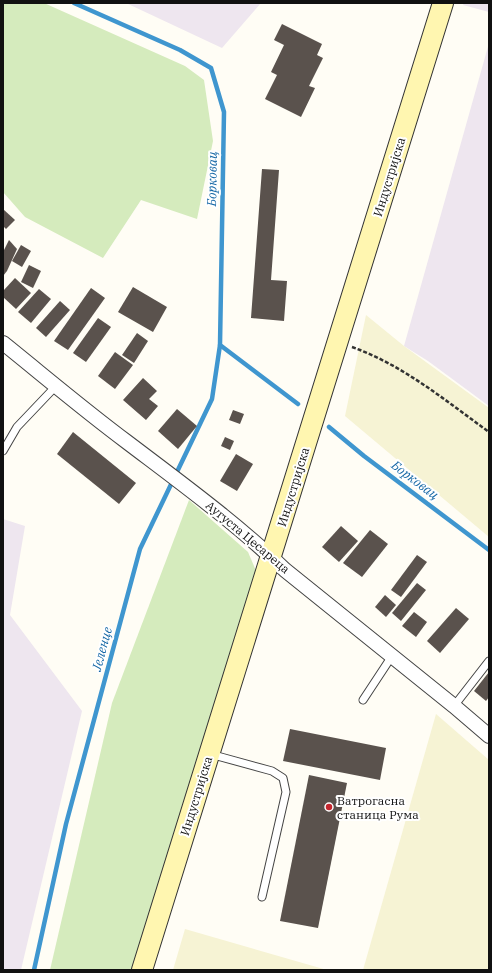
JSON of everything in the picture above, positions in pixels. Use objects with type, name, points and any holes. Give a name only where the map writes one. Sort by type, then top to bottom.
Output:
[{"type":"main road","name":"Индустријска","points":[[142,970],[443,3]]},
{"type":"street","name":"Аугуста Цесареца","points":[[3,343],[126,441],[192,490],[271,556],[285,570],[489,736]]},
{"type":"lane","points":[[3,450],[18,427],[56,386]]},
{"type":"lane","points":[[363,700],[392,656]]},
{"type":"lane","points":[[454,706],[489,662]]},
{"type":"lane","points":[[210,754],[272,771],[283,778],[286,792],[262,897]]},
{"type":"path","points":[[338,342],[371,355],[408,375],[433,391],[489,432]]},
{"type":"shaded area","points":[[126,3],[261,3],[222,48]]},
{"type":"shaded area","points":[[464,3],[489,3],[489,12],[463,5]]},
{"type":"shaded area","points":[[489,43],[489,406],[428,361],[404,346]]},
{"type":"shaded area","points":[[366,315],[404,346],[489,408],[489,537],[345,416]]},
{"type":"shaded area","points":[[3,519],[25,526],[10,615],[82,711],[21,970],[3,970]]},
{"type":"shaded area","points":[[436,714],[489,760],[489,970],[363,970]]},
{"type":"shaded area","points":[[185,929],[327,970],[173,970]]},
{"type":"green space","points":[[3,3],[44,3],[185,66],[204,80],[213,141],[197,219],[141,200],[103,258],[25,217],[3,192]]},
{"type":"green space","points":[[189,500],[248,552],[257,573],[134,970],[50,970],[112,703]]},
{"type":"building","points":[[282,24],[322,44],[317,55],[323,58],[309,86],[315,88],[301,117],[265,99],[277,75],[271,72],[284,45],[274,40]]},
{"type":"building","points":[[262,169],[279,170],[271,280],[287,281],[284,321],[251,318]]},
{"type":"building","points":[[3,209],[15,220],[6,229],[3,226]]},
{"type":"building","points":[[9,240],[17,249],[7,271],[3,276],[3,252]]},
{"type":"building","points":[[21,245],[31,251],[22,267],[12,261]]},
{"type":"building","points":[[29,265],[41,271],[33,288],[21,282]]},
{"type":"building","points":[[15,278],[31,293],[16,309],[3,297],[3,291]]},
{"type":"building","points":[[133,287],[167,307],[153,332],[118,312]]},
{"type":"building","points":[[91,288],[105,298],[68,350],[54,341]]},
{"type":"building","points":[[39,289],[51,299],[31,323],[18,312]]},
{"type":"building","points":[[60,301],[70,310],[46,337],[36,328]]},
{"type":"building","points":[[98,318],[111,327],[86,362],[73,353]]},
{"type":"building","points":[[137,333],[148,341],[134,363],[122,355]]},
{"type":"building","points":[[115,352],[133,365],[115,389],[98,376]]},
{"type":"building","points":[[143,378],[157,391],[149,399],[158,406],[146,420],[123,400]]},
{"type":"building","points":[[177,409],[197,426],[178,449],[158,431]]},
{"type":"building","points":[[233,410],[244,414],[240,424],[229,420]]},
{"type":"building","points":[[73,432],[136,483],[119,504],[57,454]]},
{"type":"building","points":[[225,437],[234,441],[230,450],[221,446]]},
{"type":"building","points":[[236,454],[253,464],[237,491],[220,481]]},
{"type":"building","points":[[341,526],[358,541],[339,562],[322,547]]},
{"type":"building","points":[[370,530],[388,544],[362,577],[343,563]]},
{"type":"building","points":[[417,555],[427,562],[401,597],[391,590]]},
{"type":"building","points":[[417,583],[426,590],[401,621],[392,613]]},
{"type":"building","points":[[385,595],[396,605],[386,617],[375,607]]},
{"type":"building","points":[[456,608],[469,619],[440,653],[427,641]]},
{"type":"building","points":[[414,612],[427,622],[416,637],[402,626]]},
{"type":"building","points":[[489,672],[489,697],[486,701],[474,691]]},
{"type":"building","points":[[290,729],[386,748],[380,780],[283,761]]},
{"type":"building","points":[[309,775],[347,783],[318,928],[280,921]]},
{"type":"waterway","name":"Борковац","points":[[74,3],[180,50],[211,68],[224,112],[220,345],[298,404]]},
{"type":"waterway","name":"Јеленце","points":[[34,970],[66,824],[140,549],[212,399],[220,345]]},
{"type":"waterway","name":"Борковац","points":[[329,427],[364,456],[489,550]]},
{"type":"place","name":"Ватрогасна станица Рума","points":[[329,807]]}]
